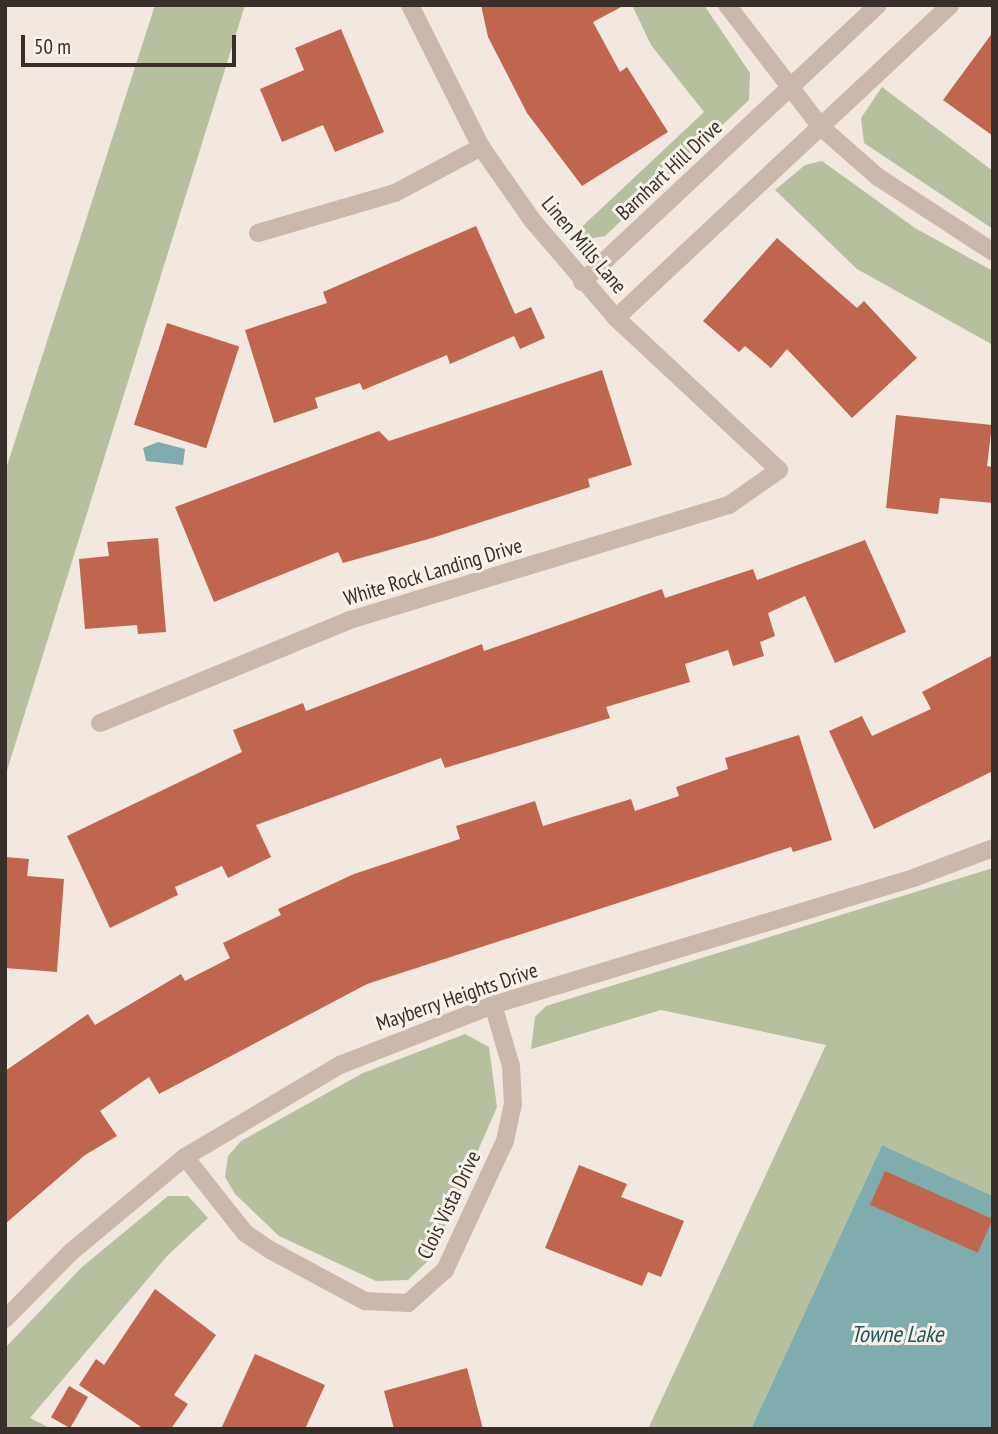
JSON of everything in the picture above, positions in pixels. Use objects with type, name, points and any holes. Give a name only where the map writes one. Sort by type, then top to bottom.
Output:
[{"type":"street","name":"Linen Mills Lane","points":[[410,5],[481,147],[582,282],[615,318],[779,470]]},
{"type":"street","points":[[727,5],[788,91],[821,127],[878,177],[993,252]]},
{"type":"street","name":"Barnhart Hill Drive","points":[[582,282],[878,5]]},
{"type":"street","points":[[615,318],[950,5]]},
{"type":"street","points":[[258,233],[395,193],[481,147]]},
{"type":"street","name":"White Rock Landing Drive","points":[[100,723],[350,620],[729,505],[779,470]]},
{"type":"street","name":"Mayberry Heights Drive","points":[[5,1319],[71,1252],[185,1157],[340,1065],[493,1005],[916,877],[993,848]]},
{"type":"street","name":"Clois Vista Drive","points":[[185,1157],[245,1233],[272,1251],[365,1301],[408,1303],[445,1270],[505,1141],[513,1104],[511,1066],[493,1005]]},
{"type":"green space","points":[[155,5],[245,5],[5,777],[5,472]]},
{"type":"green space","points":[[632,5],[704,5],[750,73],[749,100],[605,236],[577,241],[571,237],[704,112],[651,45]]},
{"type":"green space","points":[[882,87],[993,171],[993,229],[864,143],[861,118]]},
{"type":"green space","points":[[822,161],[915,228],[993,271],[993,345],[857,269],[775,190],[805,165]]},
{"type":"green space","points":[[993,868],[993,1196],[882,1145],[751,1429],[648,1429],[826,1045],[661,1010],[531,1049],[535,1017],[546,1006]]},
{"type":"green space","points":[[465,1034],[489,1047],[497,1107],[431,1258],[408,1280],[376,1281],[279,1236],[235,1194],[225,1177],[228,1156],[241,1141],[363,1073]]},
{"type":"green space","points":[[168,1196],[188,1196],[208,1218],[168,1255],[30,1418],[52,1429],[5,1429],[5,1348],[82,1267]]},
{"type":"water","points":[[158,442],[185,449],[183,465],[146,461],[143,448]]},
{"type":"water","name":"Towne Lake","points":[[882,1145],[993,1196],[993,1429],[751,1429]]},
{"type":"building","points":[[481,5],[625,5],[593,22],[620,72],[627,67],[668,132],[582,186],[527,113],[488,37]]},
{"type":"building","points":[[341,29],[384,132],[335,152],[323,125],[282,142],[260,89],[304,70],[295,48]]},
{"type":"building","points":[[993,32],[993,136],[943,100]]},
{"type":"building","points":[[476,226],[515,314],[531,307],[545,338],[520,349],[514,336],[450,364],[447,355],[363,390],[360,383],[315,398],[318,408],[274,423],[245,330],[327,303],[323,292]]},
{"type":"building","points":[[777,238],[857,308],[864,301],[917,358],[852,418],[787,349],[771,368],[745,346],[739,352],[703,321]]},
{"type":"building","points":[[167,323],[239,346],[206,448],[134,425]]},
{"type":"building","points":[[602,370],[632,465],[588,479],[590,487],[432,538],[343,563],[338,552],[214,602],[175,507],[379,431],[389,441]]},
{"type":"building","points":[[896,415],[992,425],[987,466],[993,467],[993,503],[940,498],[938,514],[886,508]]},
{"type":"building","points":[[158,538],[166,632],[138,634],[137,625],[85,629],[79,559],[109,556],[107,542]]},
{"type":"building","points":[[865,540],[906,632],[835,663],[805,596],[768,613],[775,636],[760,642],[764,656],[733,666],[728,650],[685,664],[690,682],[606,707],[610,718],[445,768],[441,758],[256,825],[271,857],[228,878],[222,866],[175,887],[178,895],[110,928],[67,836],[242,752],[233,730],[303,703],[306,711],[482,644],[484,651],[662,589],[665,598],[753,569],[757,580]]},
{"type":"building","points":[[993,655],[993,771],[874,829],[829,731],[862,716],[872,736],[931,709],[922,692]]},
{"type":"building","points":[[799,735],[832,840],[793,852],[791,847],[367,984],[159,1094],[149,1077],[100,1111],[117,1136],[85,1155],[5,1224],[5,1071],[88,1014],[95,1025],[181,974],[185,981],[230,958],[223,943],[281,915],[278,909],[354,874],[460,839],[456,826],[535,801],[543,826],[631,799],[635,811],[679,796],[676,787],[728,769],[725,758]]},
{"type":"building","points":[[5,857],[29,859],[27,876],[64,879],[57,972],[5,968]]},
{"type":"building","points":[[579,1165],[627,1184],[621,1197],[684,1221],[661,1277],[648,1272],[642,1286],[545,1248]]},
{"type":"building","points":[[885,1171],[993,1219],[978,1253],[870,1205]]},
{"type":"building","points":[[155,1289],[216,1335],[174,1395],[188,1404],[171,1429],[144,1429],[79,1385],[96,1359],[104,1365]]},
{"type":"building","points":[[255,1354],[325,1385],[305,1429],[221,1429]]},
{"type":"building","points":[[467,1368],[483,1429],[394,1429],[384,1391]]},
{"type":"building","points":[[69,1386],[88,1397],[70,1428],[51,1417]]}]
